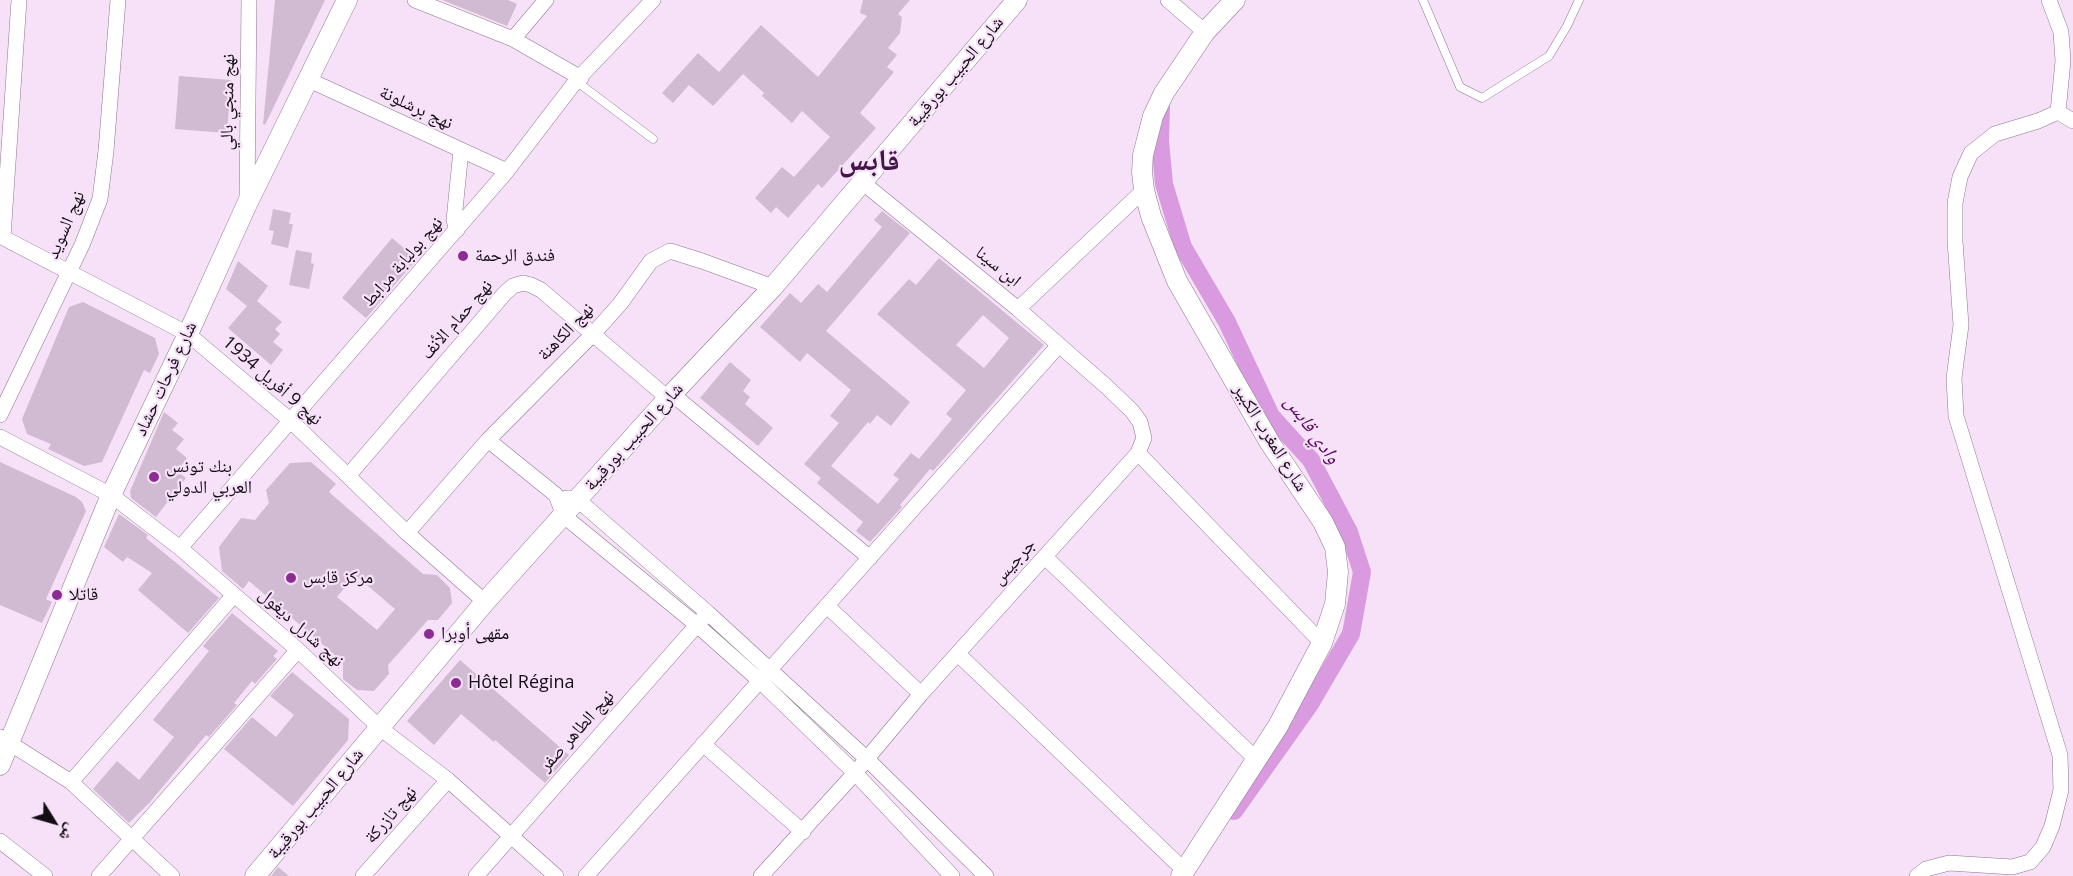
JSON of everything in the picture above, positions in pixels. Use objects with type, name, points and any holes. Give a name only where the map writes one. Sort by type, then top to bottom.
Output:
[{"type":"street","points":[[2,237],[20,0]]},
{"type":"street","name":"نهج السويد","points":[[0,415],[89,229],[100,199],[105,168],[118,0]]},
{"type":"street","name":"نهج منجي بالي","points":[[247,204],[249,0]]},
{"type":"street","name":"شارع فرحات حشاد","points":[[0,765],[4,740],[111,495],[247,204],[347,0]]},
{"type":"street","points":[[415,0],[513,39],[579,80]]},
{"type":"street","points":[[513,39],[546,0]]},
{"type":"street","name":"نهج بولبابة مرابط","points":[[180,548],[457,230],[579,80],[654,0]]},
{"type":"street","name":"شارع الحبيب بورقيبة","points":[[255,876],[485,602],[773,287],[1017,0]]},
{"type":"street","points":[[1168,0],[1205,32]]},
{"type":"street","name":"شارع المغرب الكبير","points":[[1183,873],[1278,726],[1322,643],[1335,604],[1338,572],[1335,547],[1323,522],[1251,412],[1177,281],[1151,216],[1144,190],[1143,155],[1153,116],[1164,93],[1205,32],[1235,0]]},
{"type":"street","points":[[2049,0],[2061,32],[2063,61],[2058,112]]},
{"type":"street","name":"نهج برشلونة","points":[[309,80],[507,171]]},
{"type":"street","points":[[2058,112],[2073,121]]},
{"type":"street","points":[[1917,876],[1926,869],[1949,863],[2012,867],[2030,862],[2043,847],[2052,826],[2061,790],[2060,755],[1956,417],[1954,378],[1962,325],[1955,241],[1955,203],[1960,177],[1971,153],[1995,134],[2038,121],[2058,112]]},
{"type":"street","points":[[457,230],[454,220],[461,150]]},
{"type":"street","name":"ابن سينا","points":[[862,182],[1018,309],[1132,411],[1140,422],[1144,438],[1137,453]]},
{"type":"street","points":[[1018,309],[1144,190]]},
{"type":"street","name":"نهج 9 أفريل 1934","points":[[2,237],[188,334],[291,421],[407,533],[485,602]]},
{"type":"street","name":"نهج الكاهنة","points":[[407,533],[488,440],[620,304],[651,261],[670,251],[773,287]]},
{"type":"street","name":"نهج حمام الأنف","points":[[348,476],[505,293],[513,286],[523,283],[542,290],[670,397],[870,558]]},
{"type":"street","points":[[586,876],[1059,345]]},
{"type":"street","name":"نهج شارل ديغول","points":[[0,437],[111,495],[180,548],[298,650],[380,728],[448,780],[555,876]]},
{"type":"street","points":[[488,440],[556,495],[578,500],[708,613],[952,876]]},
{"type":"street","points":[[1137,453],[1322,643]]},
{"type":"street","name":"جرجيس","points":[[767,874],[921,694],[1137,453]]},
{"type":"street","points":[[556,495],[564,516],[697,625],[765,675],[867,759],[986,876]]},
{"type":"street","points":[[1045,557],[1257,760]]},
{"type":"street","points":[[71,782],[234,595]]},
{"type":"street","points":[[827,606],[921,694]]},
{"type":"street","name":"نهج الطاهر صفر","points":[[476,876],[708,613]]},
{"type":"street","points":[[99,876],[298,650]]},
{"type":"street","points":[[958,654],[1183,873]]},
{"type":"street","points":[[4,740],[71,782],[172,876]]},
{"type":"street","points":[[703,744],[802,832]]},
{"type":"street","name":"نهج تازركة","points":[[363,876],[448,780]]},
{"type":"street","points":[[0,841],[45,876]]},
{"type":"lane","points":[[1423,0],[1460,87],[1482,98],[1549,56],[1579,0]]},
{"type":"lane","points":[[579,80],[653,139]]},
{"type":"building","points":[[275,0],[325,0],[265,125],[263,124]]},
{"type":"building","points":[[442,0],[508,0],[517,4],[507,26]]},
{"type":"building","points":[[863,0],[910,0],[898,14],[902,17],[900,33],[888,48],[897,55],[887,67],[894,72],[860,113],[876,128],[822,188],[818,184],[788,218],[776,207],[771,213],[755,198],[782,167],[794,177],[830,137],[802,111],[792,123],[762,96],[764,93],[743,74],[713,106],[689,85],[673,103],[662,93],[698,53],[719,72],[761,25],[818,77],[867,16],[860,13]]},
{"type":"building","points":[[179,76],[231,80],[227,133],[175,129]]},
{"type":"building","points":[[273,209],[291,213],[289,224],[293,224],[288,248],[271,244],[274,231],[269,230]]},
{"type":"building","points":[[882,211],[910,233],[826,331],[910,402],[891,426],[877,415],[870,424],[868,422],[831,466],[878,504],[899,479],[893,475],[911,453],[919,459],[952,419],[946,414],[966,390],[877,314],[909,279],[916,285],[939,258],[1044,345],[933,471],[930,469],[900,505],[902,507],[870,542],[856,531],[863,522],[817,483],[821,478],[804,464],[839,423],[830,416],[851,390],[807,353],[800,362],[760,327],[790,293],[801,303],[818,284],[827,292],[882,227],[874,220]],"holes":[[[983,315],[1009,338],[984,368],[956,345]]]},
{"type":"building","points":[[392,238],[417,259],[366,318],[342,298]]},
{"type":"building","points":[[296,250],[312,253],[311,263],[314,264],[309,289],[289,285]]},
{"type":"building","points":[[238,261],[268,286],[257,301],[282,322],[275,329],[280,334],[273,342],[283,350],[271,365],[228,328],[247,306],[226,289]]},
{"type":"building","points":[[83,302],[155,338],[159,354],[150,373],[144,370],[102,462],[84,466],[48,449],[51,444],[27,434],[22,419],[69,307]]},
{"type":"building","points":[[730,362],[751,380],[743,391],[750,397],[745,404],[773,428],[758,446],[700,398]]},
{"type":"building","points":[[164,412],[178,423],[172,430],[184,439],[176,449],[187,458],[177,471],[186,478],[156,517],[131,498],[130,491]]},
{"type":"building","points":[[0,462],[76,497],[82,502],[86,511],[46,599],[52,602],[42,623],[0,605]]},
{"type":"building","name":"مركز قابس","points":[[311,462],[336,484],[329,492],[423,574],[437,575],[450,588],[452,603],[438,620],[428,620],[388,665],[389,674],[374,691],[357,690],[343,679],[343,662],[249,581],[243,589],[222,571],[219,547],[241,518],[255,520],[269,503],[266,490],[290,463]],"holes":[[[355,575],[395,609],[377,630],[337,597]]]},
{"type":"building","points":[[119,514],[148,535],[146,538],[219,598],[188,633],[138,590],[152,573],[127,557],[123,562],[104,547]]},
{"type":"building","points":[[232,613],[278,651],[273,656],[277,659],[255,684],[252,681],[234,703],[237,705],[209,737],[206,735],[150,802],[129,823],[93,789],[117,761],[139,780],[174,737],[153,720],[209,651],[203,646]]},
{"type":"building","points":[[460,660],[569,755],[545,783],[461,714],[434,745],[407,721]]},
{"type":"building","points":[[292,672],[349,719],[348,740],[293,806],[224,749],[252,717],[276,737],[294,715],[270,696]]},
{"type":"building","points":[[278,867],[289,876],[271,876]]},
{"type":"waterway","name":"وادي قابس","points":[[1161,105],[1160,141],[1164,184],[1183,247],[1227,322],[1271,416],[1311,460],[1349,532],[1362,572],[1351,634],[1310,704],[1234,811]]},
{"type":"place","name":"فندق الرحمة","points":[[463,256]]},
{"type":"place","name":"بنك تونس العربي الدولي","points":[[154,477]]},
{"type":"place","name":"مركز قابس","points":[[291,578]]},
{"type":"place","name":"قاتلا","points":[[57,595]]},
{"type":"place","name":"مقهى أوبرا","points":[[429,634]]},
{"type":"place","name":"Hôtel Régina","points":[[456,683]]},
{"type":"district","name":"قابس","points":[[869,161]]}]
